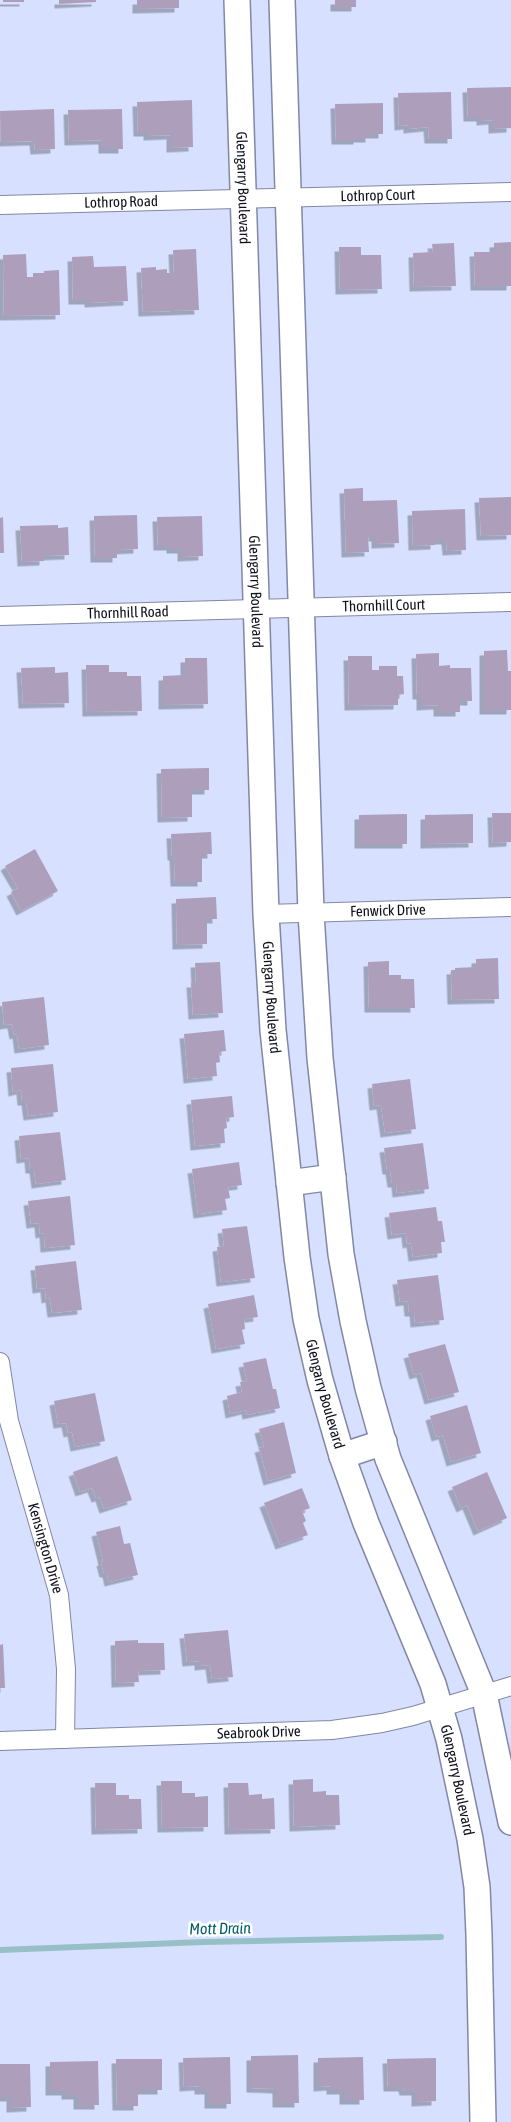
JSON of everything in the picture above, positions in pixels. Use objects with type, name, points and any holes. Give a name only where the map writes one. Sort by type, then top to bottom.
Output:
[{"type":"street","name":"Glengarry Boulevard","points":[[238,0],[266,914],[273,1030],[297,1257],[306,1319],[320,1380],[342,1456],[366,1523],[433,1684],[470,1839],[477,1887],[483,2122]]},
{"type":"street","points":[[282,0],[311,913],[320,1058],[341,1254],[352,1321],[388,1459],[484,1694],[511,1822]]},
{"type":"street","name":"Lothrop Court","points":[[243,198],[511,192]]},
{"type":"street","name":"Lothrop Road","points":[[0,205],[243,198]]},
{"type":"street","name":"Thornhill Court","points":[[256,608],[511,602]]},
{"type":"street","name":"Thornhill Road","points":[[0,616],[256,608]]},
{"type":"street","name":"Fenwick Drive","points":[[266,914],[511,907]]},
{"type":"street","points":[[289,1183],[333,1177]]},
{"type":"street","name":"Kensington Drive","points":[[0,1362],[9,1421],[60,1595],[66,1669],[65,1739]]},
{"type":"street","name":"Glengarry Boulevard","points":[[342,1456],[384,1442]]},
{"type":"street","name":"Seabrook Drive","points":[[0,1742],[332,1730],[382,1723],[440,1708],[511,1686]]},
{"type":"building","points":[[3,0],[24,0],[24,2],[3,2]]},
{"type":"building","points":[[59,0],[96,0],[96,2],[59,4]]},
{"type":"building","points":[[137,0],[179,0],[179,8],[137,9]]},
{"type":"building","points":[[335,0],[356,0],[356,7],[335,7]]},
{"type":"building","points":[[511,87],[511,128],[493,129],[493,120],[481,121],[481,117],[468,117],[467,88]]},
{"type":"building","points":[[451,92],[452,139],[429,139],[428,127],[408,129],[408,125],[399,126],[398,93]]},
{"type":"building","points":[[192,100],[193,147],[171,148],[171,135],[148,136],[148,132],[138,132],[137,102]]},
{"type":"building","points":[[383,103],[383,134],[370,134],[370,138],[358,138],[358,140],[336,140],[335,104]]},
{"type":"building","points":[[54,109],[55,149],[35,150],[34,141],[1,142],[0,111]]},
{"type":"building","points":[[122,109],[123,149],[103,149],[103,140],[69,141],[68,110]]},
{"type":"building","points":[[511,242],[511,286],[475,286],[474,252],[494,252],[494,243]]},
{"type":"building","points":[[454,243],[456,286],[414,287],[413,253],[433,252],[432,244]]},
{"type":"building","points":[[339,247],[361,247],[361,255],[381,255],[382,289],[340,290]]},
{"type":"building","points":[[196,249],[199,310],[143,312],[141,268],[156,267],[156,270],[167,269],[167,273],[174,273],[173,250]]},
{"type":"building","points":[[26,254],[27,277],[33,277],[33,273],[59,270],[60,315],[4,316],[3,255]]},
{"type":"building","points":[[93,256],[94,267],[126,266],[128,301],[89,303],[89,300],[73,300],[72,257]]},
{"type":"building","points":[[363,488],[363,501],[397,500],[399,543],[376,544],[376,537],[368,537],[369,552],[346,553],[344,489]]},
{"type":"building","points":[[511,497],[511,535],[481,536],[479,498]]},
{"type":"building","points":[[465,509],[466,550],[447,551],[446,540],[435,540],[435,545],[413,546],[412,511]]},
{"type":"building","points":[[137,515],[138,549],[117,550],[117,558],[95,558],[94,516]]},
{"type":"building","points":[[202,516],[203,556],[182,557],[182,549],[171,549],[171,546],[158,546],[157,517]]},
{"type":"building","points":[[3,517],[4,553],[0,553],[0,518]]},
{"type":"building","points":[[58,525],[58,528],[68,527],[69,555],[44,556],[44,561],[22,562],[20,526]]},
{"type":"building","points":[[507,650],[508,671],[511,671],[511,710],[484,710],[484,651]]},
{"type":"building","points":[[439,653],[439,666],[450,665],[450,668],[471,668],[472,701],[460,701],[460,712],[438,712],[438,705],[421,706],[421,695],[417,695],[416,654]]},
{"type":"building","points":[[348,656],[372,656],[372,670],[379,670],[379,666],[397,666],[397,676],[403,676],[404,694],[398,695],[398,705],[349,706]]},
{"type":"building","points":[[185,658],[207,658],[208,704],[163,705],[163,676],[185,675]]},
{"type":"building","points":[[86,665],[109,665],[109,672],[127,672],[127,676],[141,676],[142,711],[87,712]]},
{"type":"building","points":[[55,667],[55,673],[68,672],[69,703],[23,704],[21,668]]},
{"type":"building","points":[[209,768],[209,790],[192,790],[192,817],[162,818],[161,769]]},
{"type":"building","points":[[492,813],[511,813],[511,842],[493,843]]},
{"type":"building","points":[[407,814],[407,844],[359,844],[359,815]]},
{"type":"building","points":[[473,814],[473,843],[425,844],[425,815]]},
{"type":"building","points":[[211,832],[212,854],[202,854],[202,882],[175,882],[171,834]]},
{"type":"building","points":[[35,849],[58,891],[21,911],[11,892],[18,888],[5,866]]},
{"type":"building","points":[[216,897],[217,919],[207,919],[207,944],[177,945],[176,899]]},
{"type":"building","points":[[498,958],[499,999],[452,1000],[451,970],[455,970],[455,968],[476,967],[476,959]]},
{"type":"building","points":[[389,961],[389,975],[401,975],[401,979],[414,979],[415,1008],[369,1008],[368,962]]},
{"type":"building","points":[[220,962],[223,1013],[193,1015],[191,983],[196,983],[195,963]]},
{"type":"building","points":[[44,997],[49,1045],[19,1049],[17,1034],[14,1035],[12,1024],[4,1025],[2,1002]]},
{"type":"building","points":[[224,1030],[226,1051],[219,1052],[220,1062],[216,1063],[217,1076],[188,1079],[184,1034]]},
{"type":"building","points":[[53,1064],[58,1112],[28,1116],[26,1101],[22,1101],[21,1090],[13,1092],[11,1068]]},
{"type":"building","points":[[410,1079],[416,1129],[385,1133],[381,1105],[374,1106],[372,1084]]},
{"type":"building","points":[[232,1096],[234,1117],[226,1118],[227,1128],[224,1129],[225,1143],[195,1146],[191,1100]]},
{"type":"building","points":[[60,1132],[66,1180],[36,1184],[34,1169],[30,1169],[29,1158],[21,1159],[19,1136]]},
{"type":"building","points":[[423,1143],[429,1189],[397,1193],[396,1183],[392,1183],[390,1170],[387,1170],[384,1148]]},
{"type":"building","points":[[239,1162],[242,1185],[228,1187],[230,1198],[225,1199],[227,1210],[198,1214],[192,1169]]},
{"type":"building","points":[[70,1196],[75,1245],[45,1248],[44,1233],[40,1234],[39,1223],[31,1224],[28,1201]]},
{"type":"building","points":[[436,1207],[438,1221],[442,1221],[445,1242],[441,1242],[442,1253],[413,1257],[411,1243],[407,1244],[406,1233],[392,1235],[389,1213]]},
{"type":"building","points":[[247,1226],[255,1278],[221,1282],[217,1247],[224,1246],[222,1229]]},
{"type":"building","points":[[76,1261],[82,1310],[52,1313],[50,1298],[46,1299],[45,1288],[37,1289],[35,1266]]},
{"type":"building","points":[[438,1275],[444,1320],[415,1323],[414,1312],[409,1312],[408,1301],[400,1302],[397,1280]]},
{"type":"building","points":[[254,1295],[258,1317],[244,1319],[245,1329],[242,1330],[245,1344],[216,1349],[208,1304]]},
{"type":"building","points":[[445,1344],[459,1392],[429,1400],[421,1373],[414,1375],[408,1354]]},
{"type":"building","points":[[266,1358],[273,1389],[276,1389],[280,1408],[247,1415],[246,1410],[230,1414],[227,1396],[242,1392],[240,1382],[247,1381],[243,1363]]},
{"type":"building","points":[[95,1393],[105,1441],[75,1447],[72,1432],[68,1433],[66,1423],[58,1424],[54,1401]]},
{"type":"building","points":[[467,1405],[481,1453],[451,1462],[443,1435],[436,1437],[430,1416]]},
{"type":"building","points":[[284,1422],[296,1473],[268,1481],[259,1448],[264,1447],[259,1429]]},
{"type":"building","points":[[117,1456],[132,1500],[104,1509],[100,1497],[96,1498],[92,1488],[80,1492],[73,1472]]},
{"type":"building","points":[[487,1472],[507,1518],[478,1531],[467,1505],[461,1508],[452,1487]]},
{"type":"building","points":[[302,1488],[310,1508],[302,1511],[306,1521],[303,1523],[308,1535],[280,1545],[264,1503]]},
{"type":"building","points":[[120,1526],[124,1544],[130,1543],[138,1575],[109,1582],[101,1562],[103,1561],[96,1532]]},
{"type":"building","points":[[228,1630],[233,1677],[212,1679],[210,1665],[199,1666],[199,1661],[187,1662],[184,1634]]},
{"type":"building","points":[[138,1640],[138,1643],[164,1643],[165,1670],[138,1671],[139,1682],[116,1683],[115,1641]]},
{"type":"building","points":[[3,1644],[5,1688],[0,1688],[0,1645]]},
{"type":"building","points":[[313,1779],[313,1792],[326,1791],[326,1795],[339,1795],[340,1825],[294,1827],[293,1780]]},
{"type":"building","points":[[161,1781],[182,1781],[182,1793],[195,1793],[195,1797],[208,1796],[208,1827],[162,1828]]},
{"type":"building","points":[[95,1783],[116,1783],[116,1795],[129,1795],[129,1799],[141,1799],[142,1829],[96,1830]]},
{"type":"building","points":[[228,1783],[248,1783],[249,1795],[262,1794],[262,1799],[274,1798],[275,1829],[229,1830]]},
{"type":"building","points":[[298,2055],[299,2103],[277,2103],[277,2089],[251,2088],[251,2056]]},
{"type":"building","points":[[230,2057],[231,2104],[209,2104],[209,2090],[199,2090],[199,2086],[184,2087],[183,2058]]},
{"type":"building","points":[[363,2057],[364,2100],[344,2100],[344,2090],[331,2090],[331,2086],[318,2087],[318,2058]]},
{"type":"building","points":[[436,2058],[436,2101],[416,2102],[416,2091],[404,2091],[403,2087],[388,2087],[387,2059]]},
{"type":"building","points":[[116,2059],[162,2059],[162,2090],[138,2090],[138,2106],[117,2106]]},
{"type":"building","points":[[98,2061],[99,2105],[78,2105],[78,2095],[66,2095],[66,2091],[50,2091],[50,2062]]},
{"type":"building","points":[[0,2064],[30,2064],[31,2107],[11,2108],[11,2097],[0,2097]]},
{"type":"waterway","name":"Mott Drain","points":[[0,1950],[203,1942],[441,1937]]}]
